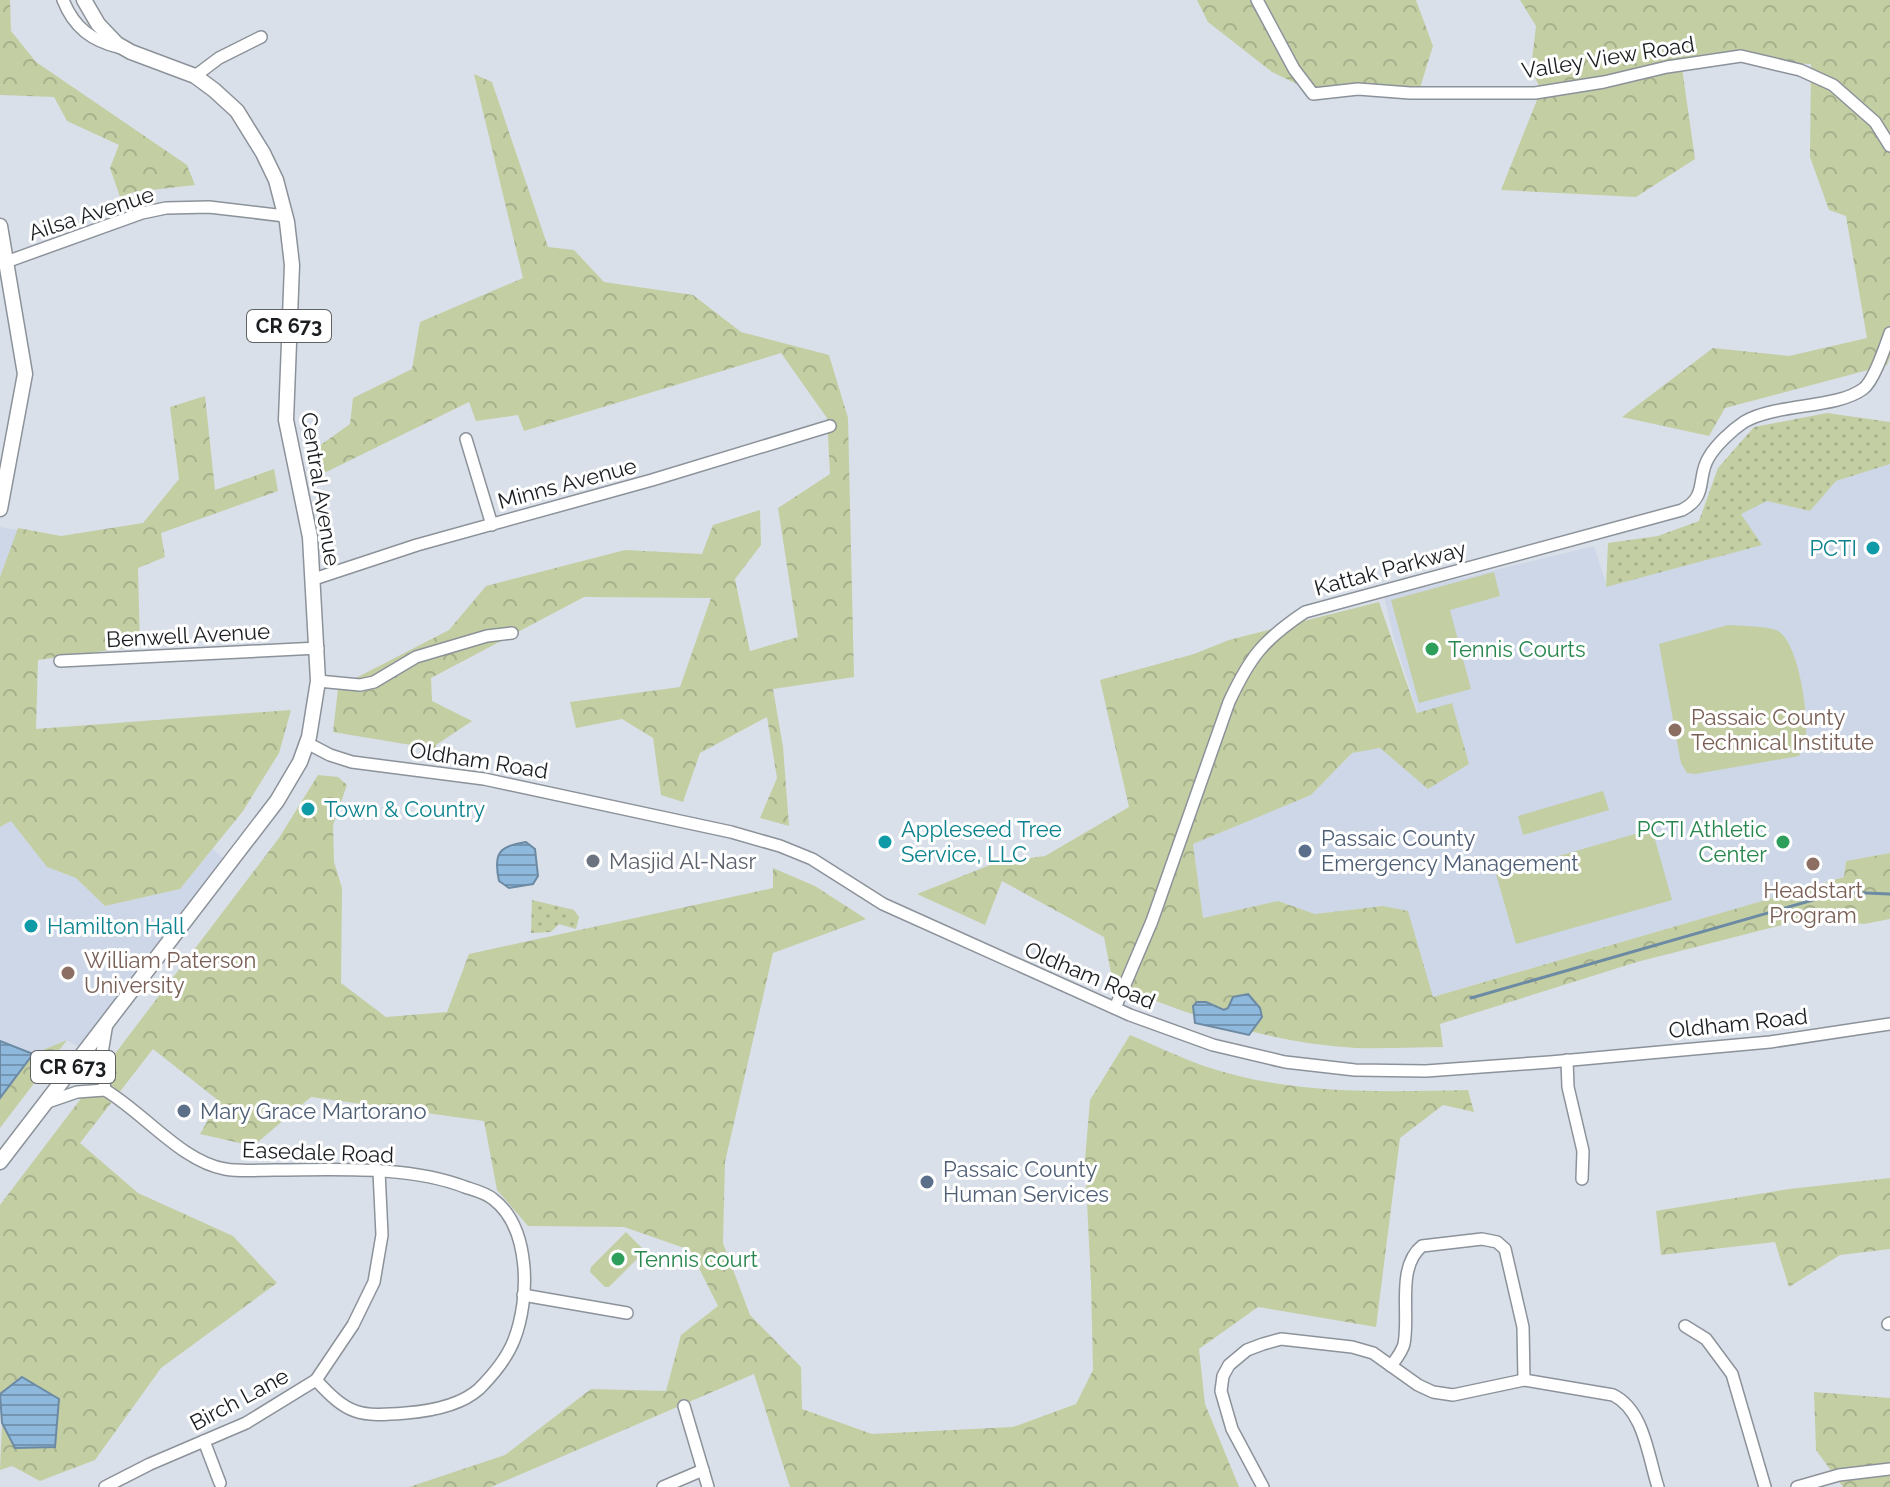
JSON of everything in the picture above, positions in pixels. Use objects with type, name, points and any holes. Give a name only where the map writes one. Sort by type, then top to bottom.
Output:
[{"type":"main road","name":"Central Avenue","points":[[84,0],[106,36],[127,49],[195,76],[225,99],[246,124],[276,180],[290,235],[292,265],[286,420],[307,518],[318,648],[317,703],[307,743]]},
{"type":"main road","points":[[0,226],[6,262],[6,293],[25,374],[0,509]]},
{"type":"main road","name":"CR 673","points":[[0,1162],[277,801],[307,743]]},
{"type":"street","points":[[63,0],[76,24],[91,37],[127,49]]},
{"type":"street","name":"Valley View Road","points":[[1257,0],[1294,69],[1313,94],[1358,89],[1410,93],[1535,93],[1741,56],[1800,70],[1833,85],[1875,122],[1890,146]]},
{"type":"street","points":[[195,76],[219,58],[261,37]]},
{"type":"street","name":"Ailsa Avenue","points":[[6,262],[142,213],[166,208],[209,207],[285,216]]},
{"type":"street","name":"Kattak Parkway","points":[[1115,1008],[1152,921],[1229,702],[1245,668],[1263,643],[1305,612],[1682,510],[1696,499],[1702,487],[1709,456],[1731,433],[1750,419],[1797,406],[1842,400],[1865,388],[1890,333]]},
{"type":"street","name":"Minns Avenue","points":[[314,579],[830,426]]},
{"type":"street","points":[[466,439],[492,525]]},
{"type":"street","points":[[318,681],[360,685],[374,682],[416,657],[487,636],[512,633]]},
{"type":"street","name":"Benwell Avenue","points":[[60,661],[318,648]]},
{"type":"street","name":"Oldham Road","points":[[307,743],[352,762],[484,779],[731,832],[780,846],[812,859],[883,904],[1115,1008],[1213,1045],[1285,1062],[1355,1070],[1426,1071],[1770,1042],[1890,1024]]},
{"type":"street","points":[[44,1104],[77,1092],[105,1090],[101,1059],[107,1023]]},
{"type":"street","points":[[1567,1060],[1568,1087],[1583,1151],[1582,1179]]},
{"type":"street","name":"Easedale Road","points":[[105,1090],[197,1159],[225,1169],[379,1171],[451,1181],[493,1198],[512,1221],[523,1250],[523,1295],[515,1339],[503,1362],[477,1391],[452,1405],[423,1412],[370,1416],[351,1411],[316,1380]]},
{"type":"street","name":"Birch Lane","points":[[105,1487],[246,1423],[316,1380],[353,1325],[374,1282],[382,1235],[379,1171]]},
{"type":"street","points":[[1391,1366],[1403,1348],[1409,1266],[1414,1253],[1422,1246],[1482,1239],[1497,1242],[1505,1249],[1523,1327],[1524,1380]]},
{"type":"street","points":[[523,1295],[627,1313]]},
{"type":"street","points":[[1685,1326],[1706,1339],[1732,1374],[1765,1487]]},
{"type":"street","points":[[1263,1487],[1232,1429],[1221,1391],[1223,1376],[1237,1356],[1281,1339],[1352,1347],[1373,1353],[1433,1392],[1453,1395],[1524,1380],[1613,1395],[1626,1401],[1635,1414],[1658,1487]]},
{"type":"street","points":[[684,1406],[708,1487]]},
{"type":"street","points":[[204,1441],[220,1483]]},
{"type":"street","points":[[1797,1487],[1839,1475],[1890,1469]]},
{"type":"street","points":[[663,1487],[703,1470]]},
{"type":"shaded area","name":"Passaic County Technical Institute","points":[[1890,464],[1890,853],[1846,861],[1844,877],[1432,997],[1383,906],[1315,914],[1278,901],[1203,918],[1193,844],[1311,795],[1352,753],[1380,747],[1428,789],[1418,713],[1384,597],[1594,546],[1607,586],[1762,545],[1740,514],[1767,501],[1810,511],[1836,481]]},
{"type":"shaded area","points":[[0,527],[18,530],[0,577]]},
{"type":"shaded area","name":"William Paterson University","points":[[11,821],[47,867],[76,878],[105,906],[180,889],[213,849],[225,860],[78,1047],[67,1040],[33,1054],[0,1098],[0,827]]},
{"type":"green space","points":[[0,0],[10,0],[11,31],[36,62],[187,165],[195,185],[134,192],[120,197],[110,168],[119,145],[67,121],[54,97],[0,95]]},
{"type":"green space","points":[[1197,0],[1416,0],[1433,46],[1419,91],[1303,87],[1272,72],[1208,22]]},
{"type":"green space","points":[[1520,0],[1890,0],[1890,357],[1887,365],[1725,408],[1709,436],[1622,417],[1713,348],[1789,356],[1867,338],[1846,216],[1829,210],[1810,157],[1811,64],[1681,61],[1695,159],[1636,197],[1501,190],[1541,90],[1531,69],[1536,26]]},
{"type":"green space","points":[[474,74],[492,82],[548,247],[574,250],[604,282],[693,295],[741,332],[829,355],[848,418],[854,677],[773,689],[783,747],[789,826],[760,818],[777,778],[767,717],[700,753],[683,802],[661,795],[653,738],[622,719],[576,728],[570,702],[680,687],[711,598],[584,597],[431,678],[432,701],[472,721],[436,745],[435,749],[333,732],[339,680],[350,681],[449,630],[486,586],[625,550],[702,554],[713,525],[760,510],[761,545],[735,579],[750,651],[798,637],[778,508],[830,474],[827,418],[781,353],[524,431],[518,415],[476,421],[469,402],[320,475],[315,449],[350,424],[353,398],[412,369],[420,322],[523,278]]},
{"type":"green space","points":[[205,396],[215,490],[274,469],[278,491],[161,533],[165,557],[138,568],[140,646],[38,660],[36,729],[291,710],[279,753],[243,811],[180,889],[105,906],[76,878],[47,867],[11,821],[0,827],[0,577],[18,528],[61,536],[143,523],[179,479],[170,407]]},
{"type":"green space","points":[[1827,413],[1890,422],[1890,464],[1836,481],[1810,511],[1767,501],[1741,514],[1762,545],[1606,587],[1608,543],[1658,536],[1699,521],[1718,468],[1754,427]]},
{"type":"green space","name":"Tennis Courts","points":[[1494,572],[1500,596],[1450,610],[1471,689],[1419,703],[1391,600]]},
{"type":"green space","points":[[1379,602],[1417,713],[1452,703],[1469,764],[1428,789],[1380,748],[1352,753],[1311,795],[1193,844],[1203,918],[1278,901],[1315,914],[1383,906],[1408,911],[1433,997],[1844,877],[1846,861],[1890,853],[1890,919],[1864,924],[1813,917],[1637,962],[1440,1024],[1443,1047],[1356,1048],[1293,1041],[1232,1026],[1172,1007],[1113,983],[1104,937],[1002,881],[985,925],[917,894],[995,863],[1045,856],[1129,807],[1100,680],[1194,654],[1229,640]]},
{"type":"green space","points":[[1728,625],[1774,629],[1785,638],[1796,662],[1803,694],[1805,741],[1799,756],[1687,773],[1681,763],[1659,644]]},
{"type":"green space","points":[[318,775],[338,777],[347,785],[333,825],[334,862],[342,888],[341,983],[386,1017],[447,1012],[469,954],[773,888],[773,868],[815,886],[866,919],[773,953],[725,1162],[723,1243],[750,1315],[801,1367],[802,1409],[872,1434],[1013,1427],[1076,1404],[1093,1370],[1085,1160],[1090,1100],[1130,1035],[1204,1066],[1269,1082],[1334,1090],[1468,1090],[1474,1112],[1443,1105],[1400,1138],[1376,1327],[1258,1307],[1199,1349],[1205,1404],[1239,1487],[790,1487],[754,1374],[491,1487],[409,1487],[505,1455],[591,1389],[666,1391],[681,1335],[718,1306],[690,1250],[624,1227],[528,1226],[497,1190],[484,1121],[311,1097],[253,1146],[200,1134],[219,1101],[153,1049],[80,1143],[138,1193],[233,1236],[277,1283],[161,1368],[95,1460],[40,1481],[12,1466],[0,1470],[2,1423],[15,1448],[55,1447],[55,1431],[0,1394],[0,1205],[279,838]]},
{"type":"green space","points":[[1603,791],[1609,810],[1523,835],[1518,816]]},
{"type":"green space","points":[[1652,829],[1672,900],[1516,944],[1496,874]]},
{"type":"green space","points":[[532,900],[574,910],[579,917],[576,929],[559,924],[551,932],[531,933]]},
{"type":"green space","points":[[67,1040],[0,1128],[0,1098],[33,1054]]},
{"type":"green space","points":[[1890,1178],[1890,1249],[1840,1255],[1789,1287],[1775,1242],[1661,1255],[1656,1211],[1789,1189]]},
{"type":"green space","name":"Tennis court","points":[[626,1232],[645,1251],[609,1287],[605,1287],[590,1272],[591,1267]]},
{"type":"green space","points":[[1814,1392],[1890,1398],[1890,1487],[1843,1487],[1816,1450]]},
{"type":"water","points":[[526,842],[535,849],[538,876],[533,884],[509,888],[499,881],[498,857],[504,849]]},
{"type":"water","points":[[1248,994],[1260,1008],[1262,1017],[1249,1035],[1195,1023],[1193,1006],[1197,1002],[1206,1002],[1224,1010],[1233,997]]},
{"type":"water","points":[[0,1041],[33,1054],[0,1098]]},
{"type":"water","points":[[22,1377],[59,1399],[55,1447],[15,1448],[2,1423],[0,1394]]},
{"type":"waterway","points":[[1471,998],[1841,892],[1890,894]]},
{"type":"place","name":"PCTI","points":[[1873,548]]},
{"type":"place","name":"Tennis Courts","points":[[1432,649]]},
{"type":"place","name":"Passaic County Technical Institute","points":[[1675,730]]},
{"type":"place","name":"Town & Country","points":[[308,809]]},
{"type":"place","name":"Appleseed Tree Service, LLC","points":[[885,842]]},
{"type":"place","name":"PCTI Athletic Center","points":[[1783,842]]},
{"type":"place","name":"Passaic County Emergency Management","points":[[1305,851]]},
{"type":"place","name":"Masjid Al-Nasr","points":[[593,861]]},
{"type":"place","name":"Headstart Program","points":[[1813,864]]},
{"type":"place","name":"Hamilton Hall","points":[[31,926]]},
{"type":"place","name":"William Paterson University","points":[[68,973]]},
{"type":"place","name":"Mary Grace Martorano","points":[[184,1111]]},
{"type":"place","name":"Passaic County Human Services","points":[[927,1182]]},
{"type":"place","name":"Tennis court","points":[[618,1259]]}]
